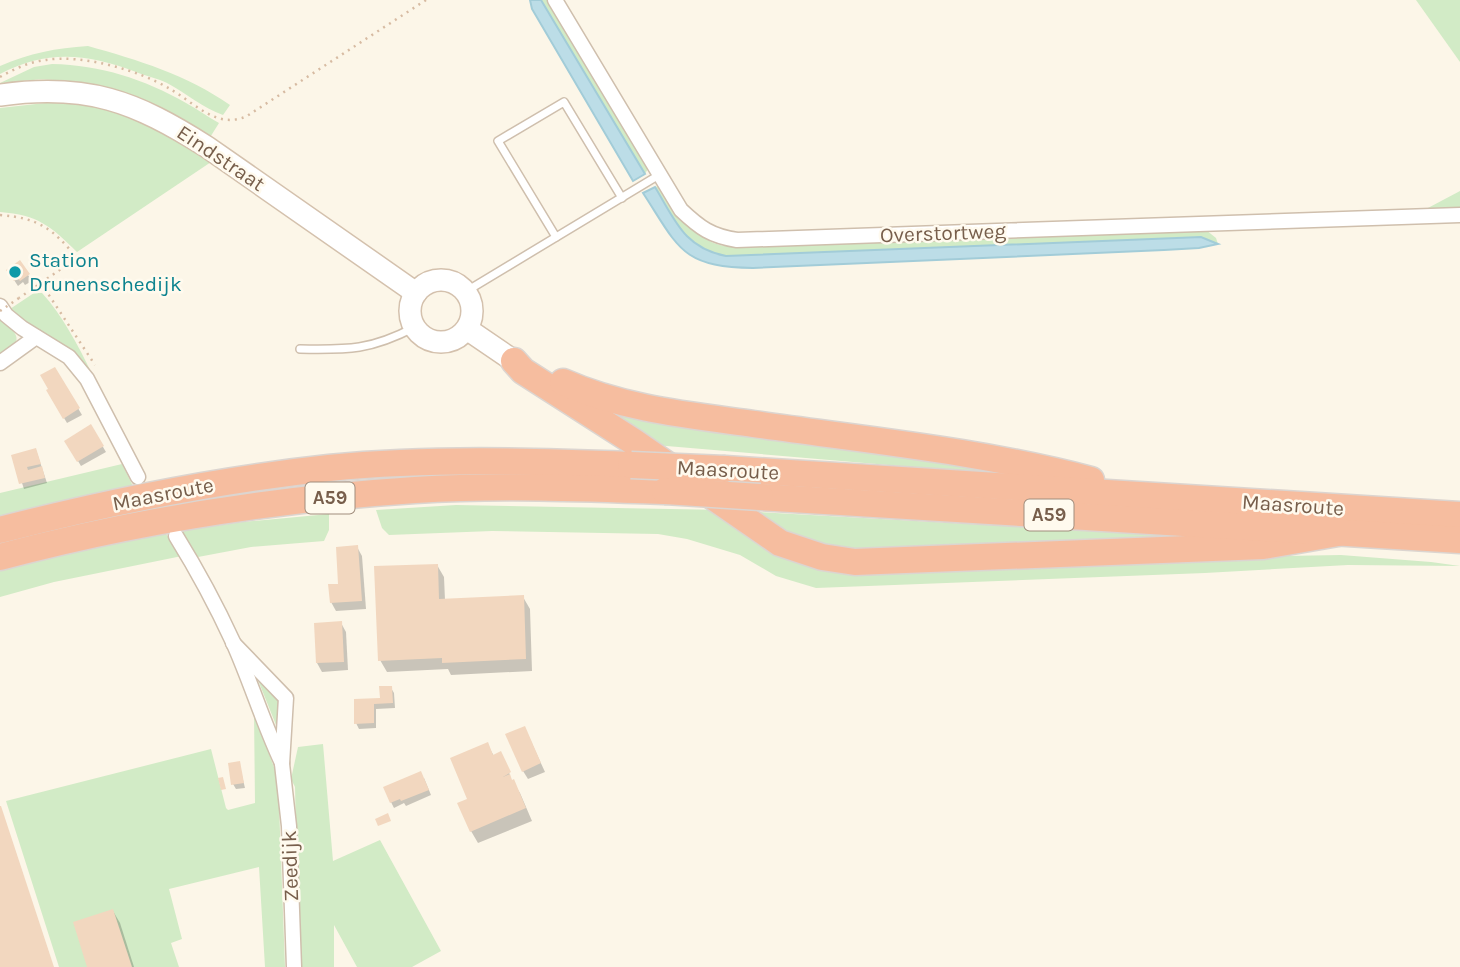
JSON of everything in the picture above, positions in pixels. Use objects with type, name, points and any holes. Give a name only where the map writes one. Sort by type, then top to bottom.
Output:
[{"type":"highway","name":"A59","points":[[513,361],[596,396],[644,408],[933,450],[1047,470],[1150,495]]},
{"type":"highway","name":"A59","points":[[513,361],[523,371],[634,442],[767,535],[792,548],[822,557],[855,562],[1263,547],[1338,533]]},
{"type":"highway","name":"Maasroute","points":[[0,530],[114,502],[183,489],[330,468],[480,461],[725,469],[1460,515]]},
{"type":"highway","name":"Maasroute","points":[[0,557],[132,527],[240,509],[414,490],[552,487],[665,491],[1460,540]]},
{"type":"main road","name":"Eindstraat","points":[[0,95],[43,90],[71,92],[116,100],[141,109],[208,147],[416,293]]},
{"type":"main road","points":[[446,281],[465,292],[472,310],[467,329],[449,341],[438,342],[428,339],[415,327],[410,314],[411,303],[424,285],[446,281]]},
{"type":"main road","points":[[467,329],[513,361]]},
{"type":"street","name":"Overstortweg","points":[[555,0],[681,210],[716,237],[737,240],[1460,215]]},
{"type":"street","points":[[0,309],[36,337],[69,357],[87,379],[138,477]]},
{"type":"street","points":[[0,363],[36,337]]},
{"type":"street","name":"Zeedijk","points":[[176,536],[203,580],[233,643],[282,764]]},
{"type":"street","name":"Zeedijk","points":[[233,643],[286,698],[282,764],[289,826],[294,967]]},
{"type":"lane","points":[[556,237],[498,141],[564,102],[622,198]]},
{"type":"lane","points":[[465,292],[660,175]]},
{"type":"lane","points":[[300,349],[353,350],[387,341],[415,327]]},
{"type":"path","points":[[0,77],[28,64],[46,60],[74,59],[113,66],[170,89],[192,106],[219,119],[230,121],[247,116],[426,0]]},
{"type":"path","points":[[0,215],[33,220],[51,231],[76,258],[0,309]]},
{"type":"path","points":[[41,283],[99,371]]},
{"type":"green space","points":[[541,0],[550,0],[650,165],[645,174]]},
{"type":"green space","points":[[1416,0],[1460,0],[1460,62]]},
{"type":"green space","points":[[88,46],[179,77],[230,105],[223,115],[163,81],[84,58],[35,61],[0,74],[0,66],[33,54]]},
{"type":"green space","points":[[52,64],[105,70],[138,80],[170,94],[219,123],[209,139],[174,116],[116,92],[54,80],[0,83],[34,67]]},
{"type":"green space","points":[[74,103],[125,112],[214,160],[77,252],[43,223],[0,212],[0,108]]},
{"type":"green space","points":[[662,185],[694,230],[713,243],[724,246],[1206,230],[1216,238],[1218,244],[1201,237],[726,256],[700,246],[682,231],[655,187]]},
{"type":"green space","points":[[1460,191],[1460,209],[1426,209]]},
{"type":"green space","points":[[34,293],[42,293],[56,311],[91,372],[11,311],[10,309]]},
{"type":"green space","points":[[0,316],[15,333],[16,341],[14,346],[0,357]]},
{"type":"green space","points":[[545,380],[1064,476],[982,473],[643,444]]},
{"type":"green space","points":[[122,464],[134,488],[0,518],[0,493]]},
{"type":"green space","points":[[456,505],[724,510],[780,548],[1163,558],[1341,555],[1460,566],[1348,565],[816,588],[776,576],[740,555],[687,539],[658,534],[492,531],[389,535],[382,528],[376,510]]},
{"type":"green space","points":[[758,512],[1231,539],[866,555],[794,537]]},
{"type":"green space","points":[[329,514],[329,530],[324,541],[251,547],[198,557],[181,531],[242,522]]},
{"type":"green space","points":[[166,534],[182,556],[54,582],[0,597],[0,571],[91,548]]},
{"type":"green space","points":[[254,670],[283,703],[282,740]]},
{"type":"green space","points":[[254,713],[278,778],[285,967],[265,967],[259,867],[169,889],[182,939],[171,943],[179,967],[59,967],[6,801],[211,749],[226,808],[228,810],[255,803]]},
{"type":"green space","points":[[323,744],[333,861],[380,840],[441,951],[412,967],[357,967],[334,925],[334,967],[299,967],[295,787],[291,779],[298,747]]},
{"type":"water","points":[[530,0],[541,0],[645,174],[633,181],[532,9]]},
{"type":"water","points":[[655,187],[675,221],[690,239],[712,252],[726,256],[1201,237],[1218,244],[1164,250],[729,267],[710,264],[684,251],[665,228],[643,193]]},
{"type":"building","points":[[20,260],[30,274],[20,281],[18,278],[14,281],[6,270]]},
{"type":"building","points":[[55,367],[80,408],[63,419],[40,375]]},
{"type":"building","points":[[91,424],[104,446],[77,462],[64,441]]},
{"type":"building","points":[[36,448],[41,464],[27,467],[28,470],[42,466],[45,478],[19,484],[11,455]]},
{"type":"building","points":[[358,545],[362,601],[330,603],[328,584],[338,584],[336,547]]},
{"type":"building","points":[[438,564],[439,599],[524,595],[526,659],[442,663],[442,658],[378,661],[374,566]]},
{"type":"building","points":[[342,621],[344,662],[316,663],[314,623]]},
{"type":"building","points":[[379,686],[392,686],[393,703],[374,704],[374,723],[354,724],[354,699],[380,698]]},
{"type":"building","points":[[525,726],[541,763],[522,772],[505,734]]},
{"type":"building","points":[[488,742],[493,755],[501,751],[511,772],[503,777],[510,774],[512,780],[514,779],[526,808],[470,832],[457,803],[467,799],[450,758]]},
{"type":"building","points":[[240,761],[244,783],[231,785],[228,763]]},
{"type":"building","points":[[421,771],[429,790],[390,803],[383,787]]},
{"type":"building","points":[[223,777],[226,789],[221,790],[218,778]]},
{"type":"building","points":[[1,806],[54,967],[0,967]]},
{"type":"building","points":[[388,813],[391,821],[378,826],[375,819]]},
{"type":"building","points":[[113,909],[132,967],[87,967],[73,922]]},
{"type":"place","name":"Station Drunenschedijk","points":[[15,272]]}]
